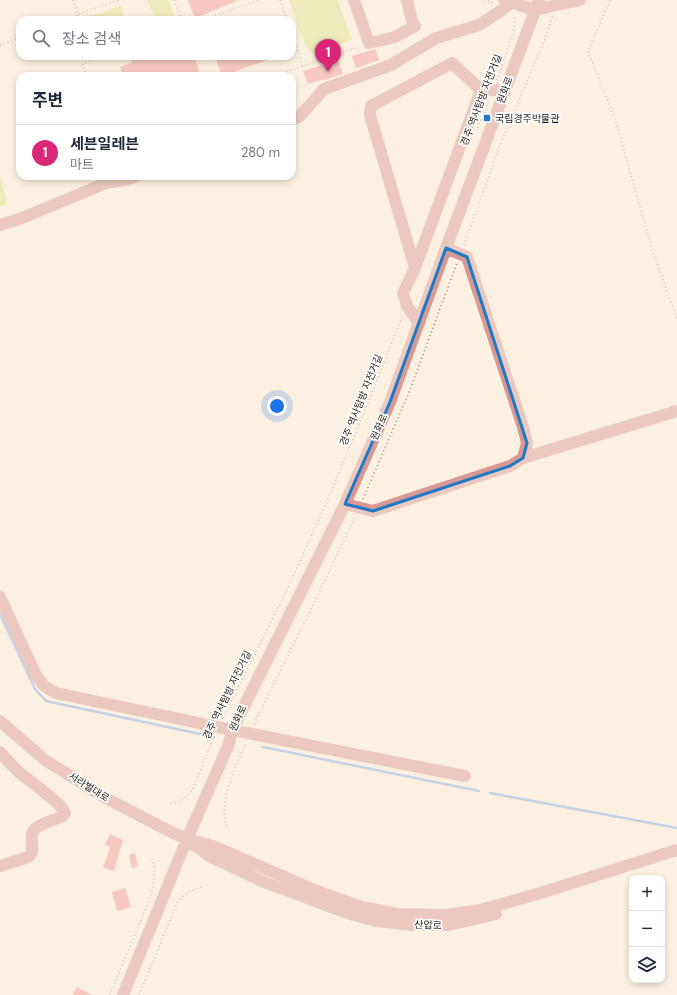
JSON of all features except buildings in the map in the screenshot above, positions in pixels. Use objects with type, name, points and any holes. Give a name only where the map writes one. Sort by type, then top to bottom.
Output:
[{"type":"street","points":[[354,0],[369,43],[395,37],[415,26],[406,0]]},
{"type":"street","points":[[296,118],[299,117],[324,89],[392,65],[436,38],[479,25],[492,18],[506,2],[536,5],[573,1]]},
{"type":"street","name":"원화로","points":[[187,839],[229,744],[232,730],[345,504],[390,402],[446,248],[499,90],[536,5]]},
{"type":"street","points":[[415,268],[370,115],[371,106],[452,62],[481,90],[499,90]]},
{"type":"street","points":[[419,323],[407,306],[403,292],[415,268],[481,90]]},
{"type":"street","points":[[0,225],[22,218],[106,183],[125,180]]},
{"type":"street","points":[[446,248],[466,257],[523,427],[527,443],[523,458]]},
{"type":"street","points":[[345,504],[373,511],[510,466],[523,458],[677,411]]},
{"type":"street","points":[[0,597],[36,675],[44,686],[56,693],[232,730],[465,776]]},
{"type":"street","name":"서라벌대로","points":[[0,721],[45,760],[102,796],[187,839]]},
{"type":"street","points":[[0,752],[18,772],[50,797],[64,810],[65,813],[63,816],[35,828],[32,833],[33,849],[28,857],[0,866]]},
{"type":"street","points":[[123,995],[187,839]]},
{"type":"street","name":"산업로","points":[[187,839],[213,846],[319,892],[362,907],[397,914],[446,915],[486,908],[541,893],[677,850]]},
{"type":"street","name":"산업로","points":[[187,839],[209,856],[264,882],[319,903],[376,921],[414,925],[448,926],[481,918],[677,859]]},
{"type":"path","points":[[73,0],[78,14]]},
{"type":"path","points":[[75,16],[120,0]]},
{"type":"path","points":[[174,0],[180,16]]},
{"type":"path","points":[[215,16],[259,0]]},
{"type":"path","points":[[280,0],[286,16]]},
{"type":"path","points":[[484,0],[506,2]]},
{"type":"path","points":[[610,0],[588,51],[616,122],[652,249],[677,319]]},
{"type":"path","name":"경주 역사탐방 자전거길","points":[[476,133],[499,90],[514,31],[515,19],[506,2]]},
{"type":"path","points":[[0,45],[16,39]]},
{"type":"path","points":[[296,46],[303,66]]},
{"type":"path","points":[[286,72],[356,48]]},
{"type":"path","points":[[85,72],[82,64],[94,60]]},
{"type":"path","name":"경주 역사탐방 자전거길","points":[[171,804],[180,802],[192,791],[218,727],[273,617],[333,486],[371,397],[407,306]]},
{"type":"path","points":[[110,995],[150,898],[155,882],[154,864],[151,856]]},
{"type":"path","points":[[139,995],[177,903],[181,897],[191,890],[204,886]]},
{"type":"highlighted area","points":[[446,248],[467,257],[527,443],[523,458],[510,466],[373,511],[345,504],[390,402]]},
{"type":"green space","points":[[147,0],[168,0],[174,16],[154,16]]},
{"type":"green space","points":[[289,0],[338,0],[352,40],[312,54],[306,48],[296,16],[295,16]]},
{"type":"green space","points":[[120,6],[125,16],[89,15],[98,14]]},
{"type":"green space","points":[[0,175],[7,204],[0,207]]},
{"type":"waterway","points":[[0,614],[35,689],[46,701],[214,737]]},
{"type":"waterway","points":[[263,747],[479,791]]},
{"type":"waterway","points":[[490,793],[677,828]]},
{"type":"place","name":"세븐일레븐","points":[[328,72]]},
{"type":"place","name":"국립경주박물관","points":[[487,118]]}]
